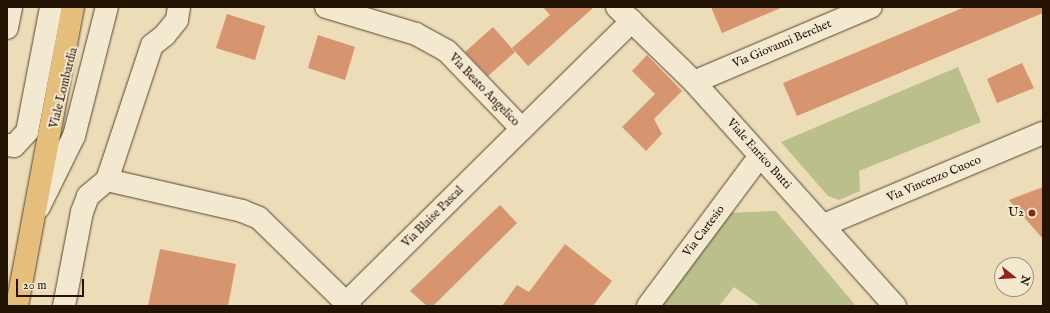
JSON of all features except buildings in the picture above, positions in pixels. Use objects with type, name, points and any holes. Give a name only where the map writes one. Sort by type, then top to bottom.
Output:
[{"type":"main road","name":"Viale Lombardia","points":[[17,306],[44,169],[73,7]]},
{"type":"main road","name":"Viale Lombardia","points":[[44,169],[84,7]]},
{"type":"street","points":[[7,28],[11,7]]},
{"type":"street","points":[[7,145],[14,146],[28,132],[52,7]]},
{"type":"street","points":[[34,218],[74,136],[107,7]]},
{"type":"street","points":[[64,306],[82,212],[88,196],[107,180],[152,45],[165,35],[176,20],[179,7]]},
{"type":"street","name":"Via Beato Angelico","points":[[326,7],[416,34],[447,51],[522,129],[624,14]]},
{"type":"street","name":"Via Giovanni Berchet","points":[[694,82],[871,7]]},
{"type":"street","name":"Viale Enrico Butti","points":[[624,14],[694,82],[824,225],[895,306]]},
{"type":"street","name":"Via Blaise Pascal","points":[[346,305],[522,129]]},
{"type":"street","name":"Via Vincenzo Cuoco","points":[[824,225],[1043,133]]},
{"type":"street","name":"Via Cartesio","points":[[648,306],[760,156]]},
{"type":"street","points":[[107,180],[242,211],[259,218],[346,305]]},
{"type":"green space","points":[[958,67],[981,122],[859,171],[860,191],[839,200],[828,196],[781,142]]},
{"type":"green space","points":[[776,211],[856,306],[761,306],[734,287],[719,306],[657,306],[727,213]]},
{"type":"place","name":"U2","points":[[1032,213]]}]
